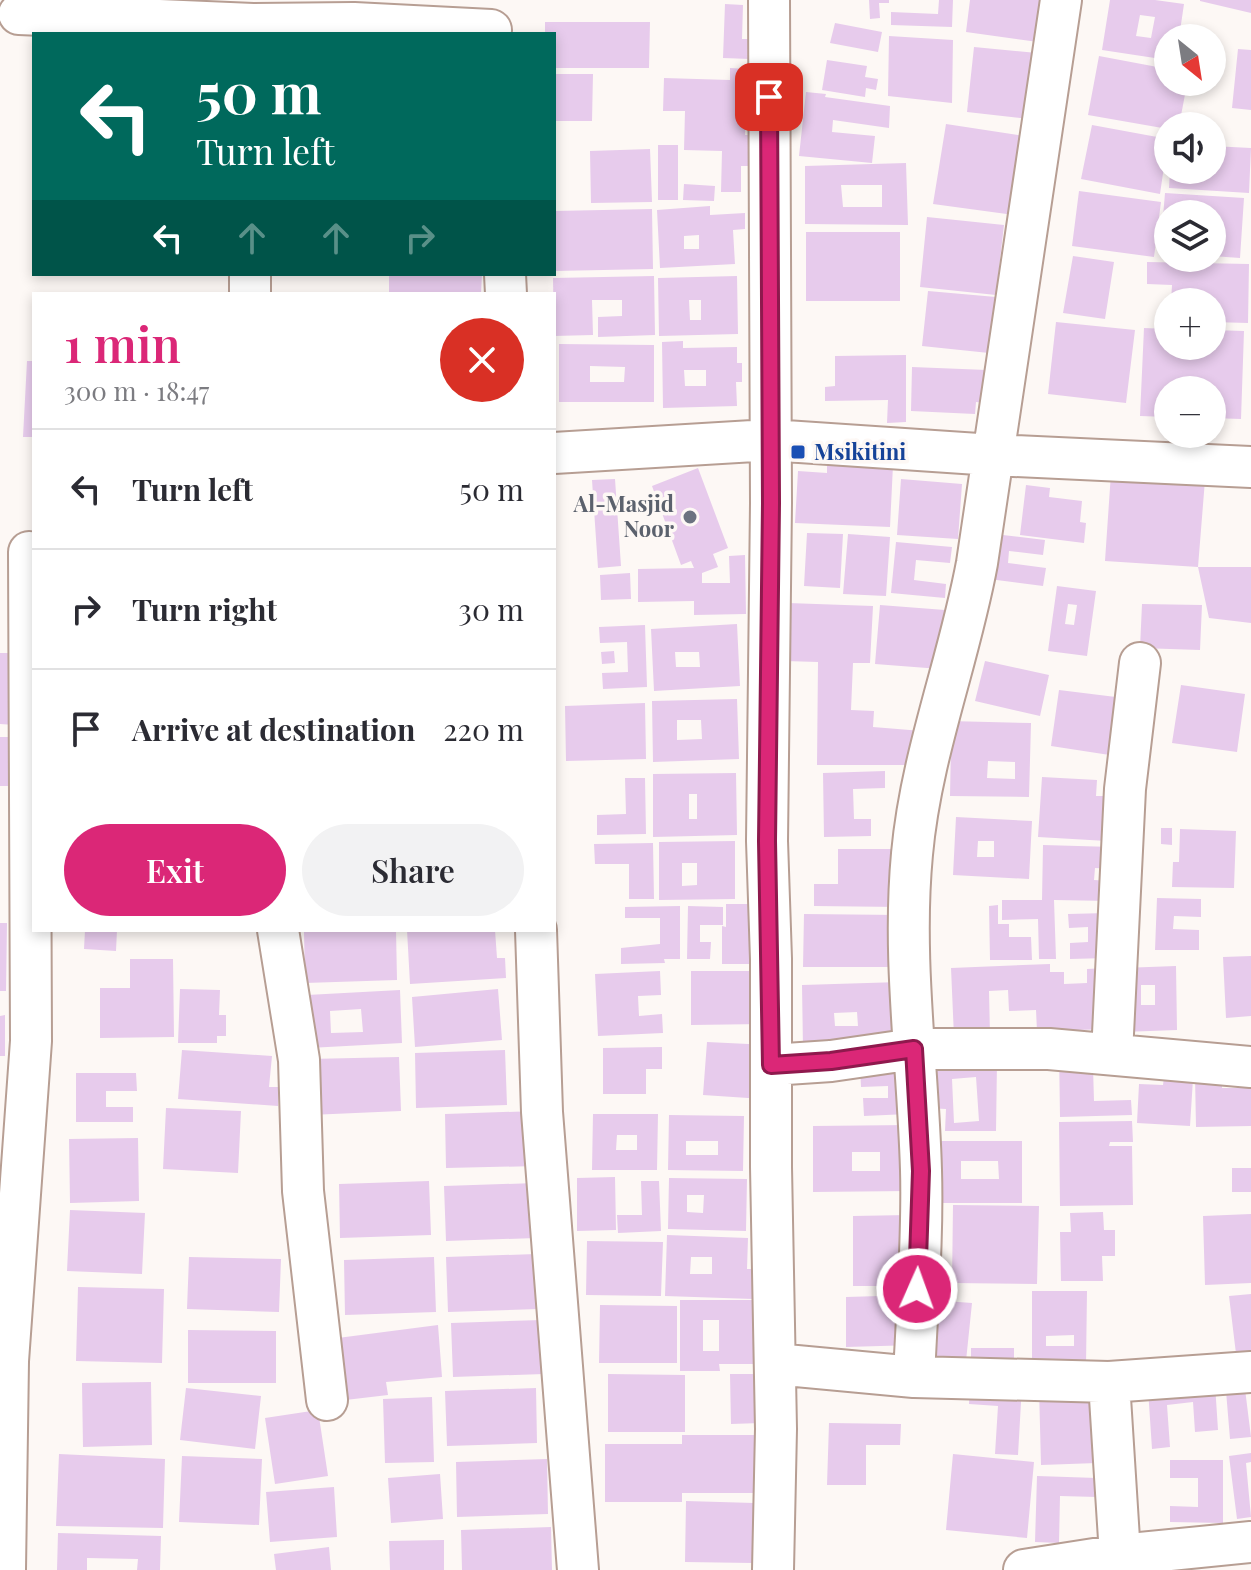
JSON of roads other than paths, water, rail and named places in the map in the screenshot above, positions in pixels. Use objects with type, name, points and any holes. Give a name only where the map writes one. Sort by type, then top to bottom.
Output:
[{"type":"street","points":[[769,0],[767,841],[776,1429],[773,1570]]},
{"type":"street","points":[[914,1377],[921,1171],[907,946],[912,853],[922,780],[971,597],[1061,0]]},
{"type":"street","points":[[19,14],[354,23],[491,21]]},
{"type":"street","points":[[556,453],[770,440],[993,455],[1251,467]]},
{"type":"street","points":[[5,1570],[8,1361],[31,1041],[21,552]]},
{"type":"street","points":[[1112,1054],[1125,789],[1140,663]]},
{"type":"street","points":[[278,932],[299,1060],[303,1191],[327,1400]]},
{"type":"street","points":[[536,932],[542,1112],[578,1570]]},
{"type":"street","points":[[771,1065],[831,1061],[914,1049],[1049,1049],[1251,1067]]},
{"type":"street","points":[[775,1364],[914,1377],[1109,1382],[1251,1372]]},
{"type":"street","points":[[1109,1382],[1120,1555]]},
{"type":"street","points":[[1024,1570],[1120,1555],[1251,1542]]},
{"type":"place","name":"Msikitini","points":[[798,452]]},
{"type":"place","name":"Al-Masjid Noor","points":[[690,517]]}]
